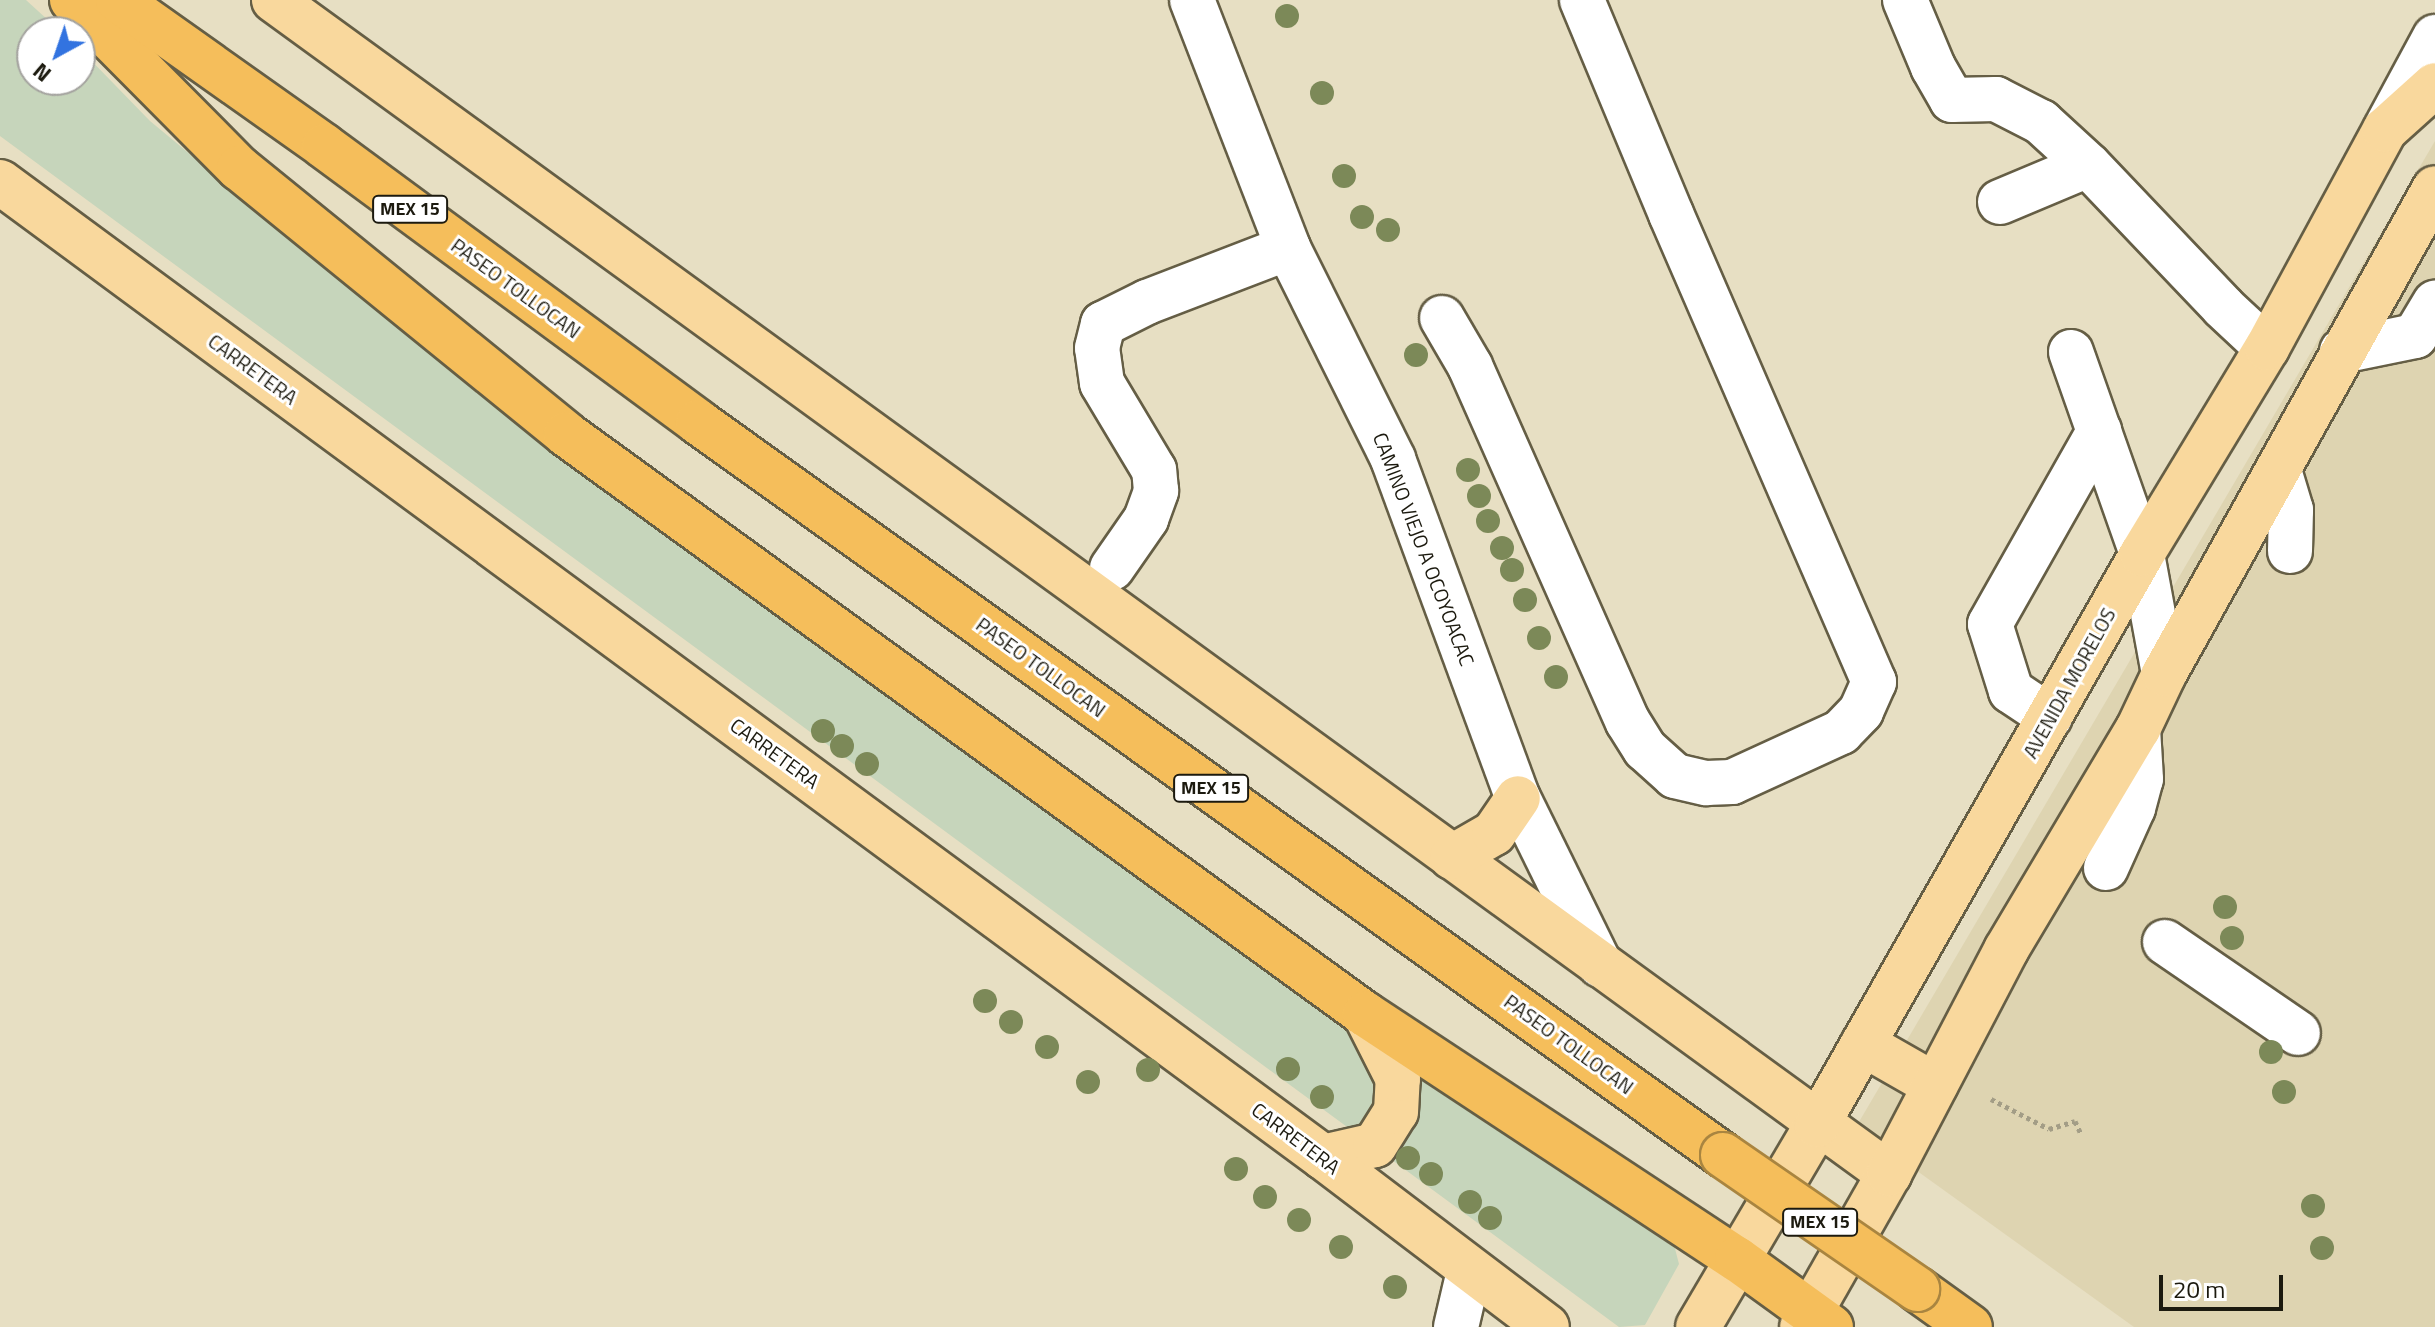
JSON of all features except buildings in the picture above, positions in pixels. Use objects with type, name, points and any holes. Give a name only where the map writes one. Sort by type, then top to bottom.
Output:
[{"type":"highway","points":[[72,0],[239,168],[566,434],[1365,1014],[1737,1259],[1814,1322]]},
{"type":"highway","name":"PASEO TOLLOCAN","points":[[118,0],[324,146],[698,422],[1970,1327]]},
{"type":"main road","points":[[274,0],[1817,1125],[1889,1174]]},
{"type":"main road","points":[[2385,130],[2435,85]]},
{"type":"main road","name":"AVENIDA MORELOS","points":[[1698,1327],[1817,1125],[2142,554],[2267,348],[2385,130]]},
{"type":"main road","name":"CARRETERA","points":[[0,182],[1323,1157],[1469,1271],[1547,1327]]},
{"type":"main road","points":[[1814,1322],[2006,950],[2138,729],[2164,674],[2435,188]]},
{"type":"main road","points":[[1452,857],[1494,833],[1518,798]]},
{"type":"main road","points":[[1323,1157],[1375,1145],[1396,1112],[1398,1079],[1365,1014]]},
{"type":"main road","points":[[1863,1044],[1935,1085]]},
{"type":"street","name":"CAMINO VIEJO A OCOYOACAC","points":[[1192,0],[1288,248],[1393,459],[1518,798],[1600,965]]},
{"type":"street","points":[[1442,318],[1470,366],[1628,722],[1645,749],[1675,776],[1706,783],[1732,782],[1841,732],[1861,711],[1874,682],[1671,214],[1582,0]]},
{"type":"street","points":[[1895,0],[1940,87]]},
{"type":"street","points":[[1905,0],[1940,87]]},
{"type":"street","name":"AVENIDA MORELOS","points":[[2385,130],[2435,37]]},
{"type":"street","points":[[1940,87],[1996,99],[2041,122],[2088,165],[2223,307],[2267,348]]},
{"type":"street","points":[[2000,202],[2088,165]]},
{"type":"street","points":[[1112,568],[1146,519],[1156,491],[1154,470],[1102,383],[1097,348],[1103,324],[1147,302],[1288,248]]},
{"type":"street","points":[[2342,351],[2425,320]]},
{"type":"street","points":[[2071,352],[2142,554],[2164,674]]},
{"type":"street","points":[[2050,717],[2011,691],[1990,624],[2099,431]]},
{"type":"street","points":[[2279,470],[2291,510],[2290,551]]},
{"type":"street","points":[[2106,868],[2133,808],[2141,779],[2138,729]]},
{"type":"street","points":[[2165,942],[2298,1033]]},
{"type":"street","points":[[1456,1327],[1469,1271]]},
{"type":"path","points":[[1991,1099],[2049,1129],[2075,1121],[2081,1134]]},
{"type":"shaded area","points":[[2435,141],[2435,1327],[2134,1327],[1856,1127]]},
{"type":"green space","points":[[0,0],[26,0],[44,16],[16,16],[16,96],[96,96],[96,65],[150,121],[420,345],[639,506],[1673,1241],[1679,1264],[1645,1325],[1619,1327],[0,136]]}]
